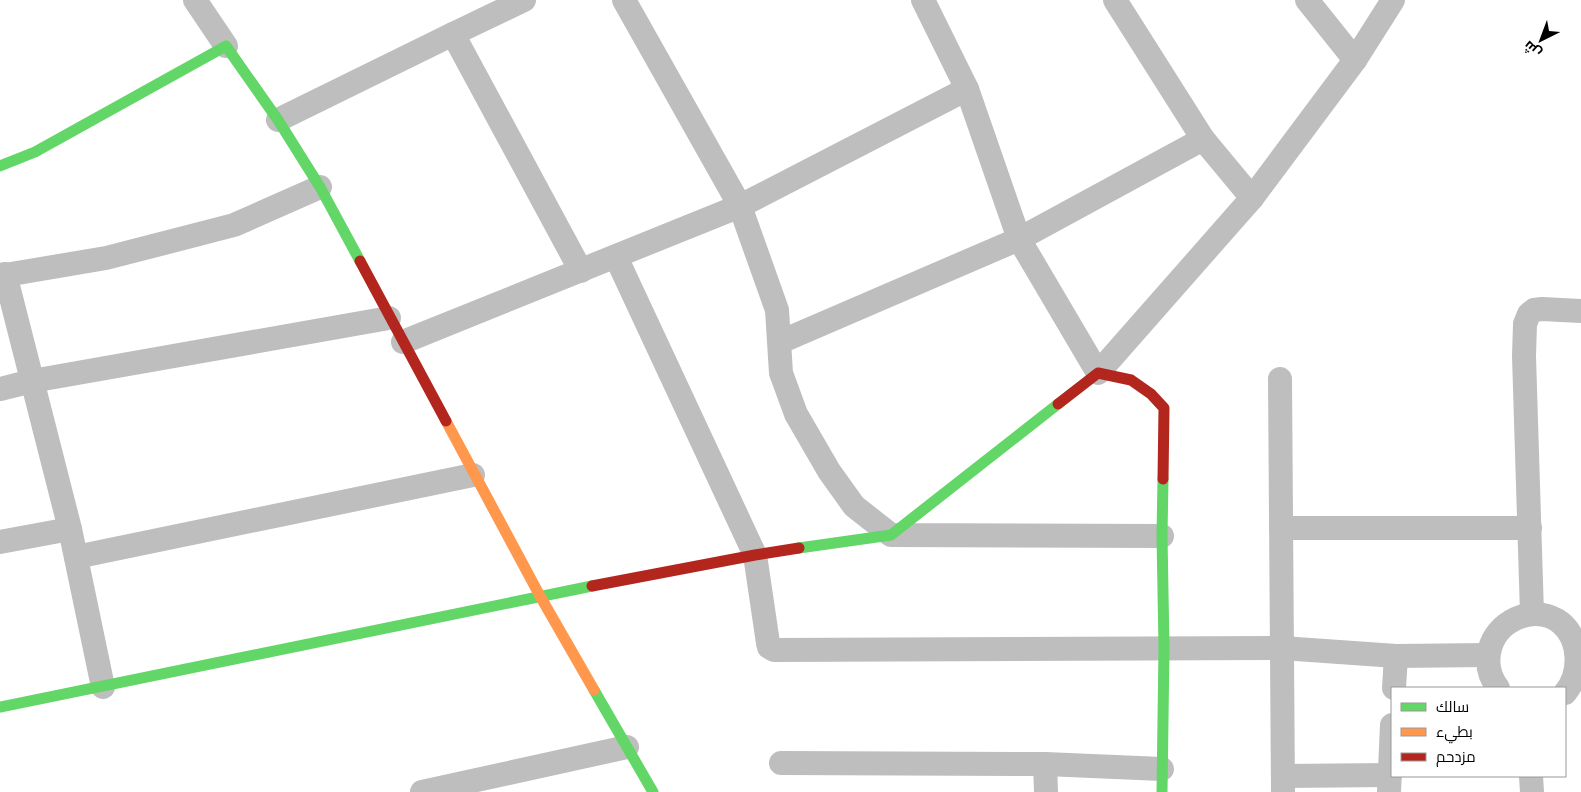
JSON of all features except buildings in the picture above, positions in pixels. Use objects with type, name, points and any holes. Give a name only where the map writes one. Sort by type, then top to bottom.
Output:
[{"type":"street","points":[[195,0],[278,120],[320,187],[540,596],[653,792]]},
{"type":"street","points":[[278,120],[524,0]]},
{"type":"street","points":[[624,0],[740,206],[777,310],[781,373],[793,406],[829,472],[854,506],[891,535]]},
{"type":"street","points":[[781,762],[1045,764],[1162,781],[1164,408],[1151,394],[1131,380],[1098,373],[1019,239],[967,89],[923,0]]},
{"type":"street","points":[[1115,0],[1203,139],[1252,198]]},
{"type":"street","points":[[1307,0],[1355,60]]},
{"type":"street","points":[[891,535],[1098,373],[1252,198],[1355,60],[1393,0]]},
{"type":"street","points":[[453,34],[581,271]]},
{"type":"street","points":[[0,166],[35,152],[226,46]]},
{"type":"street","points":[[403,342],[740,206],[967,89]]},
{"type":"street","points":[[780,342],[1019,239],[1203,139]]},
{"type":"street","points":[[103,686],[70,528],[3,275],[106,258],[234,225],[320,187]]},
{"type":"street","points":[[616,257],[755,555],[768,643],[769,647],[774,650],[1282,648],[1396,656],[1488,655]]},
{"type":"street","points":[[1532,614],[1524,356],[1525,324],[1529,314],[1534,310],[1581,311]]},
{"type":"street","points":[[0,389],[32,381],[389,318]]},
{"type":"street","points":[[1280,379],[1283,784],[1390,783],[1391,754]]},
{"type":"street","points":[[76,557],[474,475]]},
{"type":"street","points":[[0,542],[70,528]]},
{"type":"street","points":[[1281,528],[1530,528]]},
{"type":"street","points":[[0,707],[540,596],[755,555],[891,535],[1162,536]]},
{"type":"street","points":[[1497,687],[1493,682],[1488,667],[1488,655],[1494,637],[1504,625],[1517,617],[1532,614],[1547,616],[1560,622],[1571,633],[1578,646],[1580,661],[1577,675],[1570,689],[1566,692]]},
{"type":"street","points":[[1394,687],[1396,656]]},
{"type":"street","points":[[422,792],[627,747]]},
{"type":"street","points":[[1045,764],[1046,792]]},
{"type":"street","points":[[1531,777],[1532,792]]},
{"type":"traffic: fast","points":[[0,166],[35,152],[226,46],[278,120],[320,187],[360,261]]},
{"type":"traffic: fast","points":[[799,548],[891,535],[1058,404]]},
{"type":"traffic: fast","points":[[1162,792],[1164,648],[1163,479]]},
{"type":"traffic: fast","points":[[0,707],[592,586]]},
{"type":"traffic: fast","points":[[594,690],[653,792]]},
{"type":"traffic: slow","points":[[446,421],[540,596],[594,690]]},
{"type":"traffic: jam","points":[[360,261],[446,421]]},
{"type":"traffic: jam","points":[[1058,404],[1098,373],[1131,380],[1151,394],[1164,408],[1163,479]]},
{"type":"traffic: jam","points":[[592,586],[799,548]]}]
